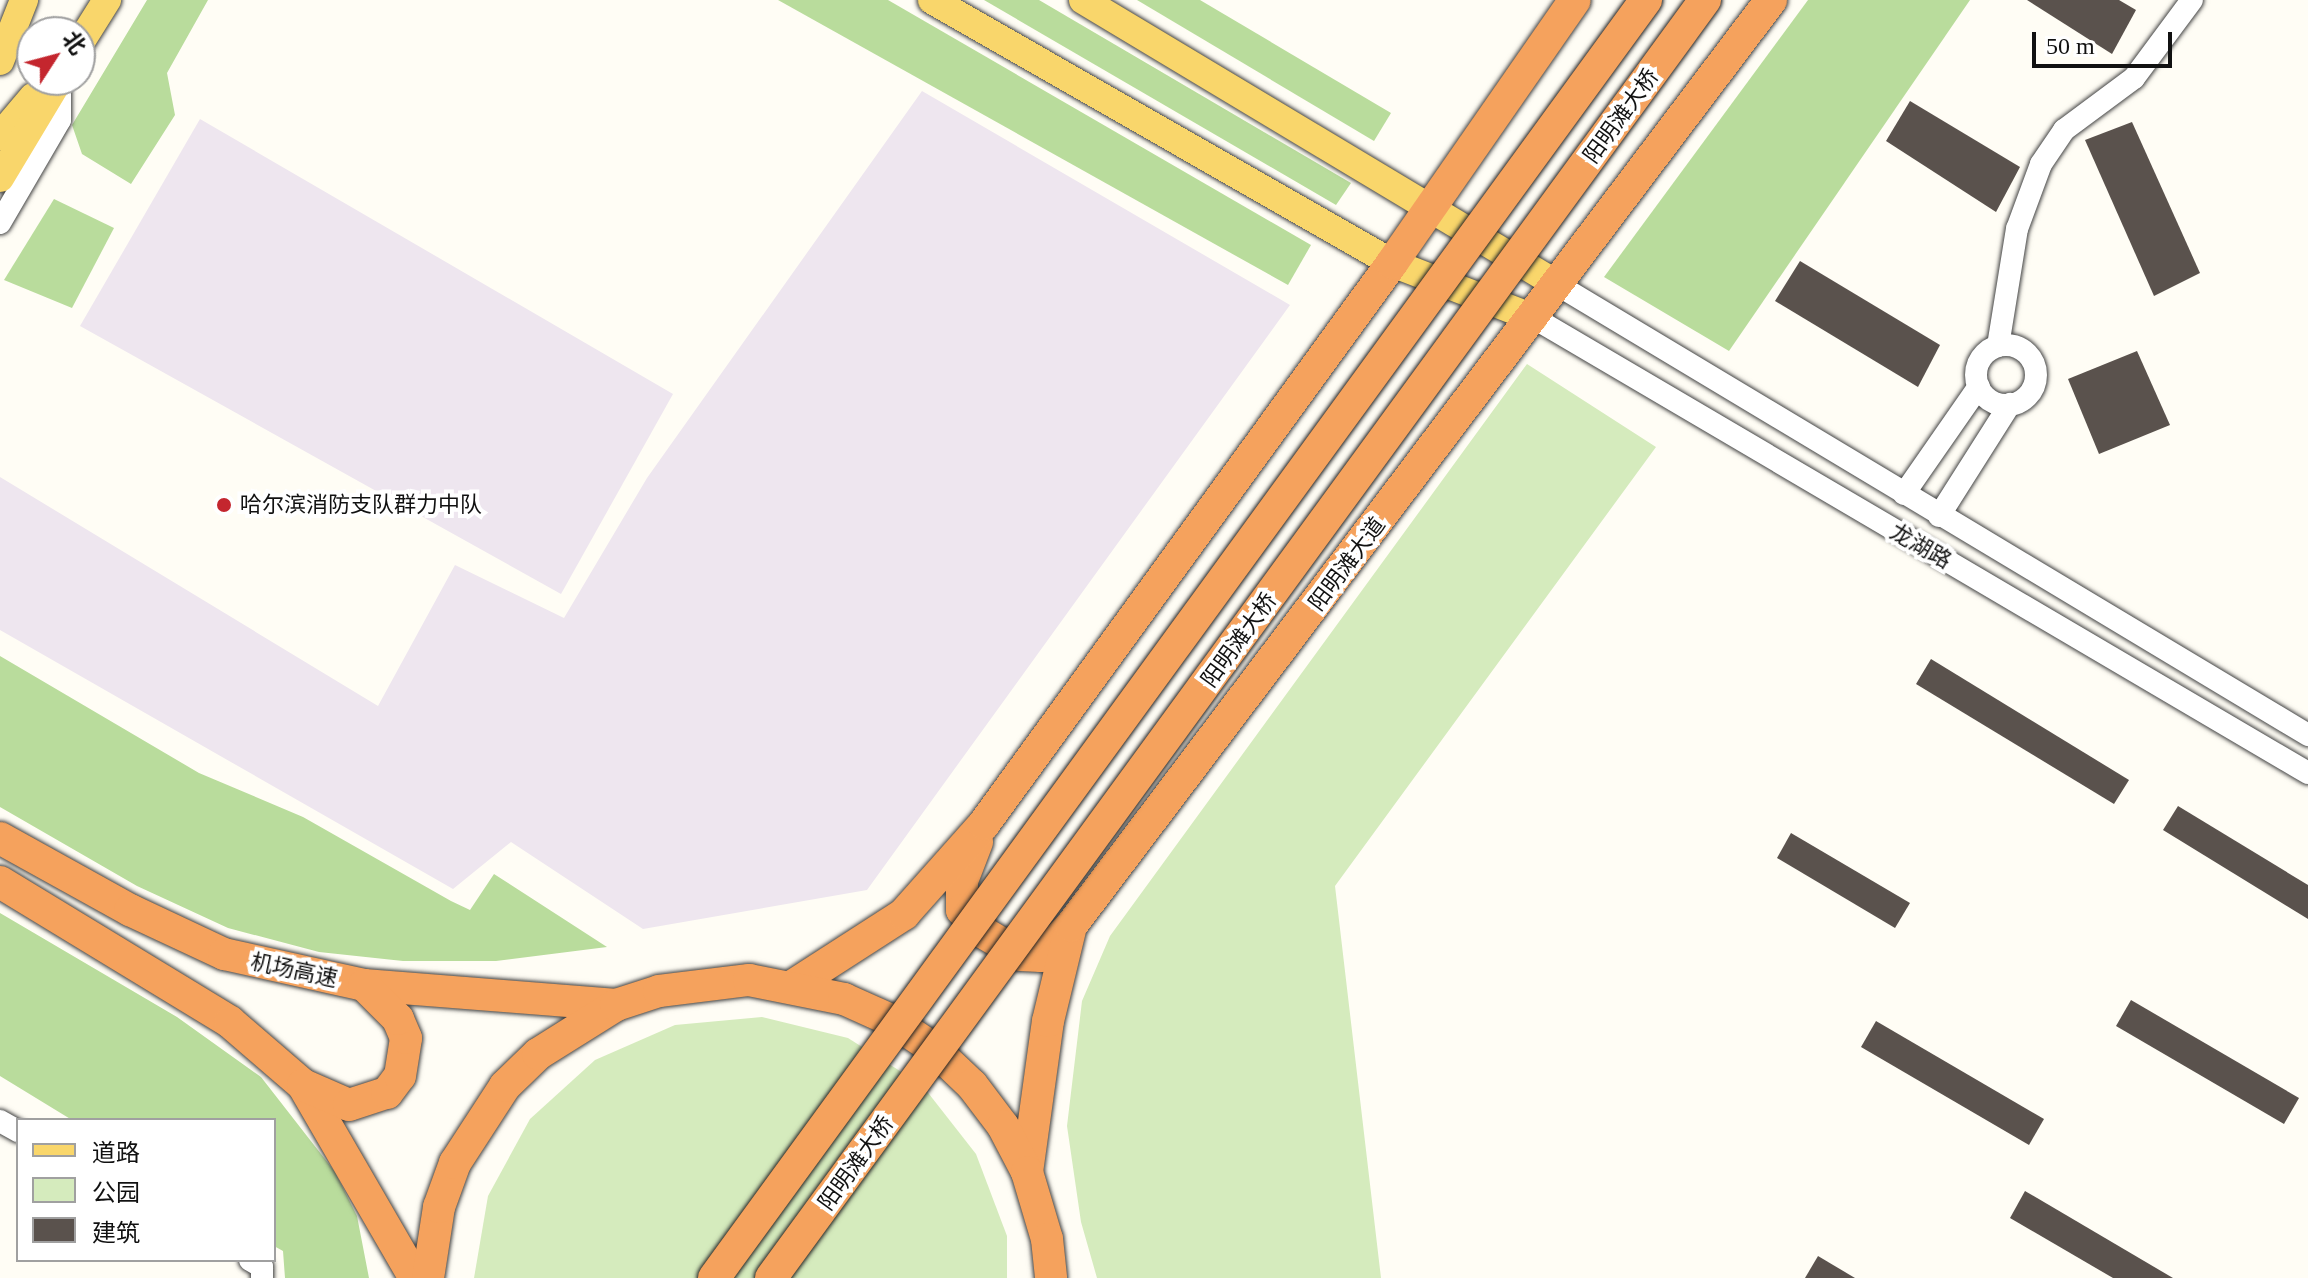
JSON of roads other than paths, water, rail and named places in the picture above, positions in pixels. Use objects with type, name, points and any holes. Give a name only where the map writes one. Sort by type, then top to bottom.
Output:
[{"type":"highway","name":"阳明滩大桥","points":[[714,1278],[1646,0]]},
{"type":"highway","name":"阳明滩大桥","points":[[771,1278],[1705,0]]},
{"type":"highway","points":[[1631,188],[1744,0]]},
{"type":"highway","name":"阳明滩大道","points":[[1027,1172],[1048,1021],[1071,926],[1534,318],[1771,0]]},
{"type":"highway","points":[[794,985],[904,914],[984,824],[1392,263],[1574,1]]},
{"type":"highway","points":[[984,824],[962,881],[962,910],[984,933],[1021,955],[1041,956],[1071,926]]},
{"type":"highway","name":"机场高速","points":[[0,838],[130,910],[224,954],[364,985],[616,1005]]},
{"type":"highway","points":[[0,882],[230,1022],[303,1085],[349,1105],[387,1093],[400,1076],[406,1038],[398,1019],[364,985]]},
{"type":"highway","points":[[428,1278],[439,1207],[477,1123],[538,1054],[616,1005],[703,982],[794,985],[867,1009],[934,1049],[972,1085],[1003,1126],[1027,1172],[1044,1228],[1051,1278]]},
{"type":"highway","points":[[303,1085],[415,1278]]},
{"type":"main road","points":[[0,38],[24,0]]},
{"type":"main road","points":[[0,61],[24,0]]},
{"type":"main road","points":[[96,18],[107,0]]},
{"type":"main road","points":[[932,0],[1392,263],[1534,318]]},
{"type":"main road","points":[[1083,0],[1432,206],[1558,285]]},
{"type":"main road","points":[[0,136],[34,96]]},
{"type":"main road","points":[[0,178],[50,96]]},
{"type":"street","points":[[1904,494],[1979,386],[1978,364],[1998,346],[2017,229],[2041,164],[2064,130],[2134,78],[2192,0]]},
{"type":"street","points":[[0,223],[60,120],[60,96]]},
{"type":"street","name":"龙湖路","points":[[1558,285],[2308,735]]},
{"type":"street","name":"龙湖路","points":[[1534,318],[2308,773]]},
{"type":"street","points":[[1939,516],[2010,404],[2031,391],[2034,366],[2024,351],[1998,346]]},
{"type":"street","points":[[1979,386],[1993,402],[2010,404]]},
{"type":"street","points":[[253,1262],[262,1267],[262,1278]]},
{"type":"place","name":"哈尔滨消防支队群力中队","points":[[224,505]]}]
